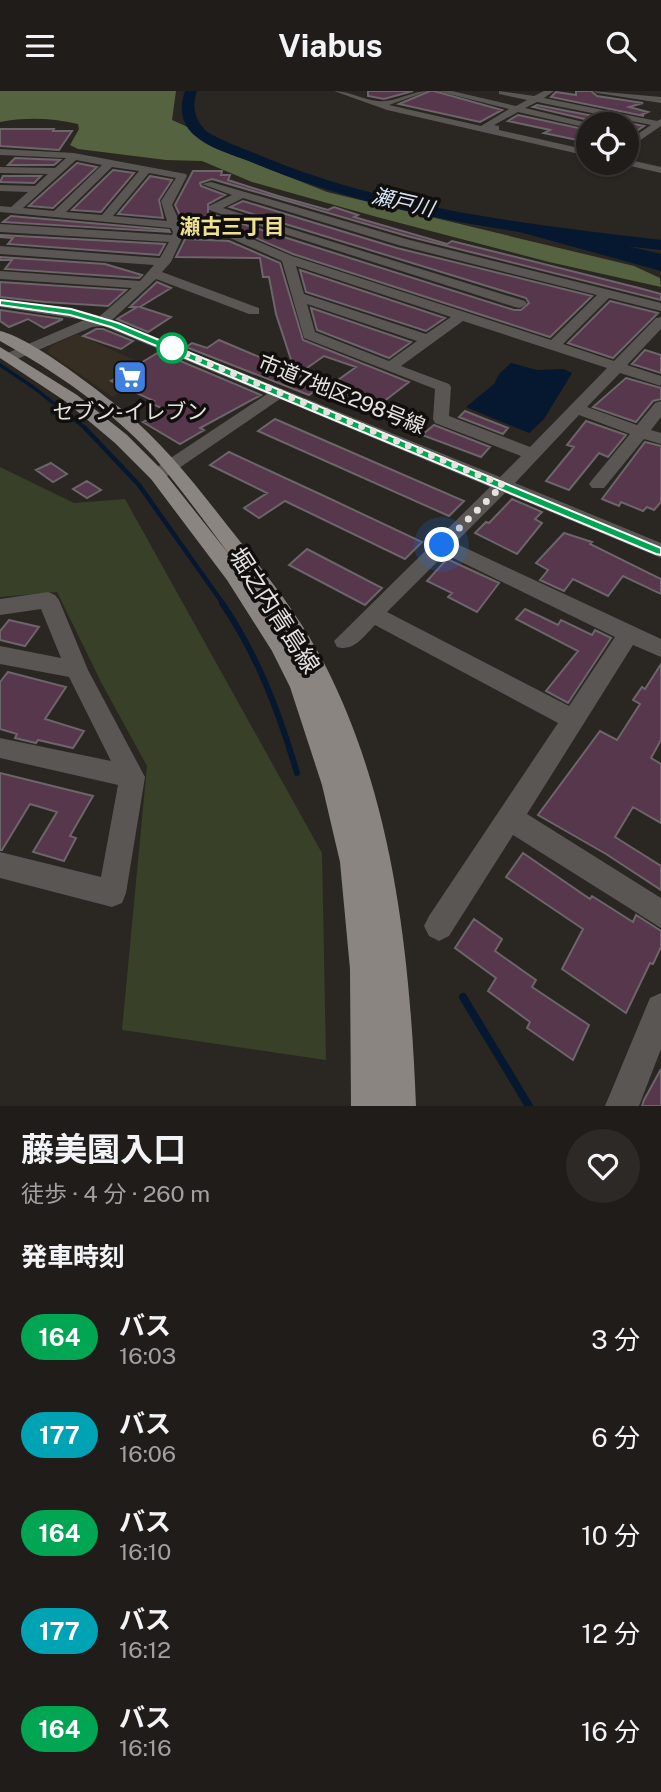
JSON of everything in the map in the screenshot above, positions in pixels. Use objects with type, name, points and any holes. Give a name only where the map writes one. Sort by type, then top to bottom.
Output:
[{"type":"main road","name":"堀之内青島線","points":[[0,335],[12,352],[164,471],[250,567],[296,634],[324,686],[356,773],[377,856],[393,966],[399,1106]]},
{"type":"main road","name":"堀之内青島線","points":[[164,471],[281,647],[302,687],[335,785],[354,862],[360,916],[365,969],[368,1106]]},
{"type":"street","points":[[338,91],[379,105],[576,147]]},
{"type":"street","points":[[379,105],[424,91]]},
{"type":"street","points":[[441,91],[576,122]]},
{"type":"street","points":[[550,91],[485,126],[576,146]]},
{"type":"street","points":[[597,91],[661,100]]},
{"type":"street","points":[[502,92],[660,123]]},
{"type":"street","points":[[582,107],[589,103],[587,98],[590,95],[642,108]]},
{"type":"street","points":[[398,99],[454,112]]},
{"type":"street","points":[[540,122],[551,117]]},
{"type":"street","points":[[639,139],[660,123]]},
{"type":"street","points":[[516,133],[528,127]]},
{"type":"street","points":[[553,141],[563,135]]},
{"type":"street","points":[[639,135],[645,136]]},
{"type":"street","points":[[0,150],[74,156],[181,176],[165,201],[177,232],[165,262],[156,274],[104,322],[89,323],[12,352]]},
{"type":"street","points":[[15,209],[74,156]]},
{"type":"street","points":[[58,213],[111,162]]},
{"type":"street","points":[[639,165],[661,170]]},
{"type":"street","points":[[105,218],[148,169]]},
{"type":"street","points":[[0,170],[57,171]]},
{"type":"street","points":[[207,184],[402,242],[536,292]]},
{"type":"street","points":[[0,188],[37,189]]},
{"type":"street","points":[[243,194],[214,208],[413,271],[536,292],[607,293],[661,307]]},
{"type":"street","points":[[0,209],[105,218],[177,232]]},
{"type":"street","points":[[286,259],[345,225]]},
{"type":"street","points":[[0,227],[232,235],[286,259],[661,381]]},
{"type":"street","points":[[0,250],[165,262]]},
{"type":"street","points":[[286,259],[309,335],[443,387],[441,419],[533,454]]},
{"type":"street","points":[[383,291],[413,271]]},
{"type":"street","points":[[156,274],[254,311]]},
{"type":"street","points":[[0,275],[143,285]]},
{"type":"street","points":[[495,327],[536,292]]},
{"type":"street","points":[[553,346],[607,293]]},
{"type":"street","points":[[297,296],[428,339]]},
{"type":"street","name":"市道7地区298号線","points":[[0,303],[71,312],[104,322],[661,551]]},
{"type":"street","points":[[391,366],[461,316]]},
{"type":"street","points":[[345,641],[503,485],[661,321]]},
{"type":"street","points":[[641,341],[661,347]]},
{"type":"street","points":[[164,471],[279,393]]},
{"type":"street","points":[[598,484],[661,406]]},
{"type":"street","points":[[577,409],[661,439]]},
{"type":"street","points":[[442,545],[661,649]]},
{"type":"street","points":[[0,607],[48,600],[77,670],[132,777],[112,893],[0,865]]},
{"type":"street","points":[[373,614],[574,720]]},
{"type":"street","points":[[439,926],[629,634]]},
{"type":"street","points":[[0,655],[77,670]]},
{"type":"street","points":[[0,748],[132,777]]},
{"type":"street","points":[[510,818],[661,914]]},
{"type":"street","points":[[621,1106],[661,1009]]},
{"type":"shaded area","points":[[77,334],[157,370],[113,397],[47,352],[51,346]]},
{"type":"green space","points":[[0,91],[176,91],[172,120],[199,132],[222,150],[327,192],[634,266],[660,278],[661,287],[549,262],[377,217],[252,182],[202,161],[166,160],[78,149],[70,145],[79,129],[78,124],[39,119],[0,122]]},
{"type":"green space","points":[[0,467],[74,503],[125,499],[322,853],[326,1060],[122,1030],[147,766],[101,682],[57,592],[0,597]]},
{"type":"water","points":[[454,214],[576,234],[661,254],[661,271]]},
{"type":"water","points":[[511,363],[537,370],[563,369],[572,373],[544,419],[529,433],[466,407],[494,384],[499,374]]},
{"type":"building","points":[[368,91],[413,91],[384,99],[368,96]]},
{"type":"building","points":[[430,91],[502,110],[480,122],[399,104]]},
{"type":"building","points":[[576,91],[591,91],[597,96],[643,103],[629,107],[648,112],[641,115],[644,116],[639,115],[639,112],[624,112],[551,97],[556,92],[576,95]]},
{"type":"building","points":[[537,105],[576,113],[576,117],[533,107]]},
{"type":"building","points":[[518,115],[576,127],[576,140],[544,133],[550,130],[508,121]]},
{"type":"building","points":[[0,129],[72,131],[59,150],[0,146]]},
{"type":"building","points":[[15,158],[60,160],[54,165],[8,165]]},
{"type":"building","points":[[77,163],[97,167],[53,208],[29,206]]},
{"type":"building","points":[[113,170],[134,173],[101,212],[72,210]]},
{"type":"building","points":[[193,171],[222,171],[221,175],[230,175],[228,180],[278,196],[328,210],[334,207],[358,215],[354,217],[447,244],[452,241],[639,288],[661,294],[661,300],[407,236],[212,179],[200,183],[201,186],[225,195],[208,204],[208,213],[514,310],[521,310],[529,303],[526,298],[230,207],[243,201],[397,248],[592,296],[550,337],[293,254],[237,230],[185,226],[175,205]]},
{"type":"building","points":[[3,176],[41,176],[34,183],[0,182]]},
{"type":"building","points":[[150,176],[172,180],[159,200],[163,218],[118,214]]},
{"type":"building","points":[[11,216],[169,230],[170,232],[3,222]]},
{"type":"building","points":[[0,235],[165,244],[159,255],[8,244],[13,238]]},
{"type":"building","points":[[185,239],[229,241],[280,263],[303,340],[409,382],[370,412],[324,390],[356,367],[324,356],[297,375],[323,385],[309,395],[186,347],[192,343],[207,348],[219,340],[295,372],[276,314],[269,277],[263,277],[260,258],[176,257]]},
{"type":"building","points":[[0,257],[105,264],[142,275],[139,278],[5,269],[12,260],[0,260]]},
{"type":"building","points":[[300,270],[445,318],[426,331],[306,292]]},
{"type":"building","points":[[0,282],[126,290],[108,306],[45,302],[0,297]]},
{"type":"building","points":[[157,282],[171,288],[140,307],[171,317],[148,332],[117,319],[137,307],[130,307]]},
{"type":"building","points":[[610,301],[658,313],[613,358],[568,343]]},
{"type":"building","points":[[311,308],[411,342],[389,358],[317,330]]},
{"type":"building","points":[[0,310],[63,319],[44,328],[28,319],[9,327],[0,321]]},
{"type":"building","points":[[96,329],[103,329],[133,341],[121,349],[83,336]]},
{"type":"building","points":[[645,350],[661,355],[661,373],[632,364]]},
{"type":"building","points":[[159,352],[261,395],[200,428],[204,430],[180,444],[143,422],[166,410],[150,403],[154,401],[111,381]]},
{"type":"building","points":[[626,378],[661,388],[661,399],[653,401],[636,422],[593,407]]},
{"type":"building","points":[[465,411],[508,428],[503,434],[459,417]]},
{"type":"building","points":[[275,419],[464,501],[449,516],[258,431]]},
{"type":"building","points":[[586,421],[626,435],[608,457],[599,453],[569,490],[546,481],[574,447],[567,445]]},
{"type":"building","points":[[434,425],[490,447],[481,457],[422,435]]},
{"type":"building","points":[[645,442],[661,446],[661,502],[654,510],[647,507],[643,511],[621,502],[619,506],[602,499]]},
{"type":"building","points":[[229,452],[422,542],[405,559],[285,501],[259,518],[244,508],[267,493],[210,465]]},
{"type":"building","points":[[51,463],[67,474],[53,482],[36,470]]},
{"type":"building","points":[[87,481],[101,490],[87,498],[73,489]]},
{"type":"building","points":[[512,499],[542,512],[535,519],[542,523],[517,554],[475,533],[486,522],[489,523]]},
{"type":"building","points":[[564,533],[592,542],[590,544],[661,579],[661,594],[623,576],[608,596],[573,579],[564,591],[540,580],[548,570],[536,563]]},
{"type":"building","points":[[307,549],[382,588],[365,605],[289,565]]},
{"type":"building","points":[[447,559],[499,583],[477,612],[448,597],[452,593],[427,581]]},
{"type":"building","points":[[525,609],[558,625],[561,620],[592,635],[595,630],[611,638],[568,703],[546,691],[578,651],[516,619]]},
{"type":"building","points":[[9,620],[39,627],[25,646],[0,640],[0,631]]},
{"type":"building","points":[[661,664],[661,740],[651,758],[661,764],[661,823],[633,807],[615,837],[661,866],[661,890],[606,854],[538,815],[600,731],[617,740],[640,704],[633,700],[642,687],[645,689]]},
{"type":"building","points":[[8,672],[66,687],[45,719],[84,731],[73,748],[15,738],[17,734],[0,729],[0,682]]},
{"type":"building","points":[[0,773],[93,796],[70,836],[76,838],[64,861],[33,852],[57,812],[30,804],[0,850]]},
{"type":"building","points":[[523,853],[590,899],[592,896],[633,922],[636,915],[661,931],[661,947],[653,964],[650,963],[626,1013],[562,969],[583,929],[506,877]]},
{"type":"building","points":[[474,919],[502,939],[495,951],[536,980],[532,987],[589,1025],[573,1060],[527,1028],[530,1022],[488,991],[496,978],[455,948]]},
{"type":"building","points":[[661,1069],[661,1106],[642,1106],[644,1100]]},
{"type":"waterway","name":"瀬戸川","points":[[191,91],[188,101],[189,116],[197,130],[206,137],[290,173],[341,190],[446,215],[661,245]]},
{"type":"waterway","points":[[0,365],[86,429]]},
{"type":"waterway","points":[[86,429],[139,485],[224,605]]},
{"type":"waterway","points":[[222,603],[246,643],[266,685],[297,773]]},
{"type":"waterway","points":[[463,997],[529,1106]]},
{"type":"bus line","name":"164","points":[[0,303],[71,312],[115,325],[661,551]]},
{"type":"place","name":"セブン-イレブン","points":[[130,377]]},
{"type":"district","name":"瀬古三丁目","points":[[232,226]]},
{"type":"route","points":[[172,348],[162,344],[503,485],[442,545]]}]
